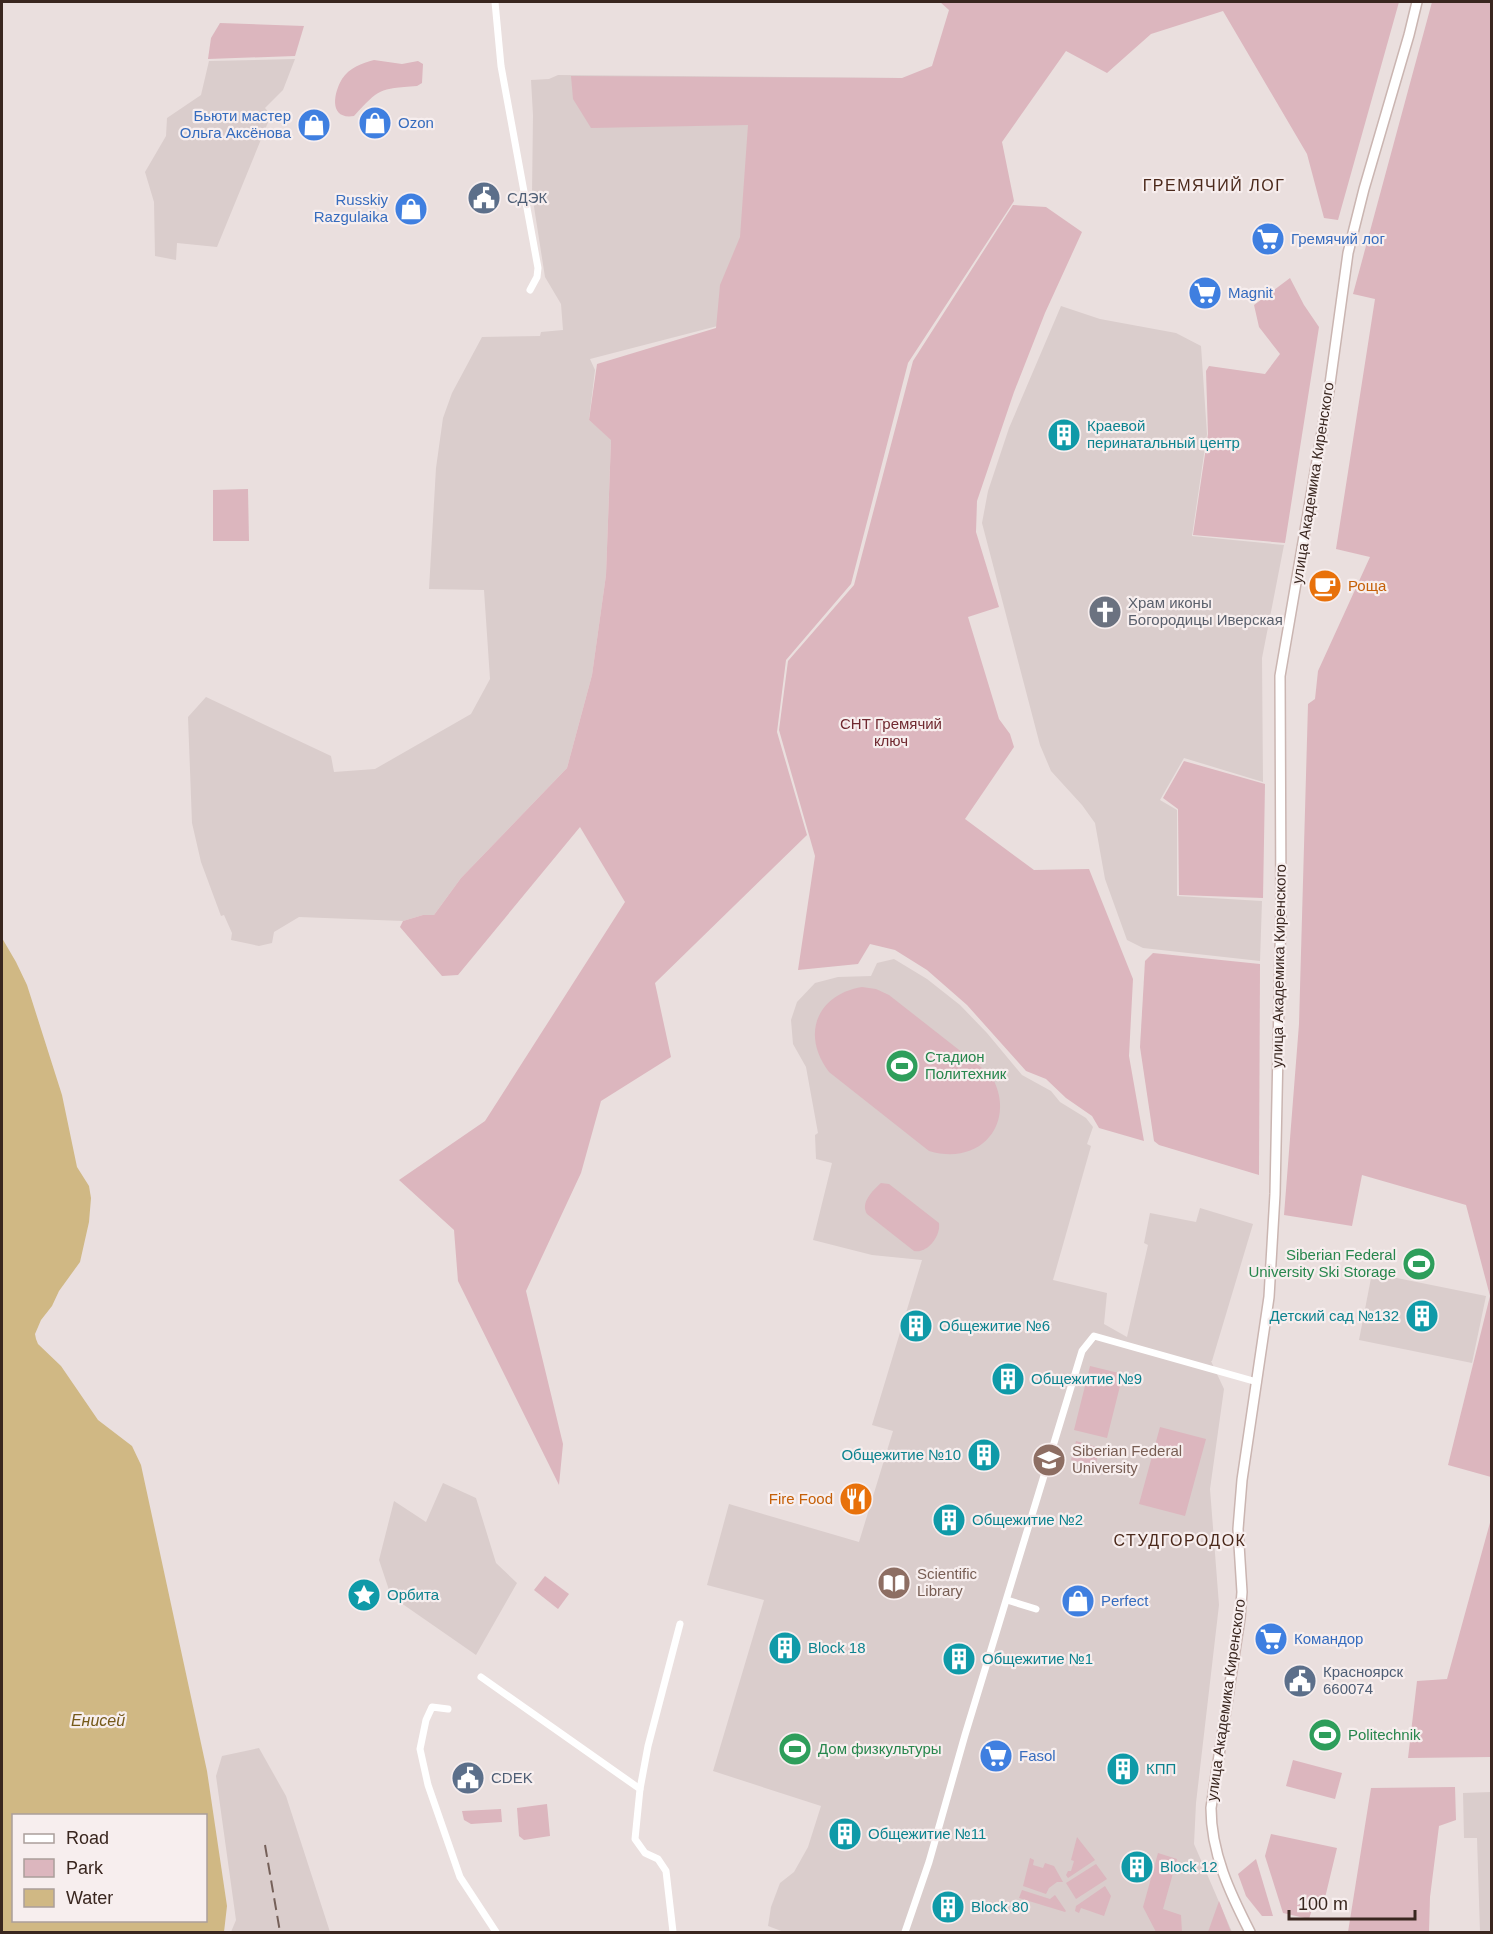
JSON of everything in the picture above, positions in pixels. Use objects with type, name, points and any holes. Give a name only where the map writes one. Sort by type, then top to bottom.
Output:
[{"type":"main road","name":"улица Академика Киренского","points":[[1250,1932],[1220,1867],[1214,1848],[1210,1808],[1239,1618],[1242,1592],[1238,1529],[1242,1480],[1269,1297],[1275,1194],[1281,908],[1280,701],[1282,655],[1329,391],[1348,253],[1417,2]]},
{"type":"street","points":[[495,2],[501,66],[538,268],[537,277],[530,290]]},
{"type":"street","points":[[905,1932],[929,1862],[968,1725],[1082,1351],[1094,1336],[1257,1382]]},
{"type":"street","points":[[1007,1600],[1036,1609]]},
{"type":"street","points":[[673,1932],[666,1871],[658,1860],[645,1853],[636,1839],[640,1789],[648,1746],[680,1624]]},
{"type":"street","points":[[481,1677],[640,1789]]},
{"type":"street","points":[[448,1709],[432,1707],[426,1720],[420,1749],[422,1760],[428,1785],[460,1877],[496,1932]]},
{"type":"shaded area","points":[[295,59],[283,90],[265,108],[271,115],[217,247],[177,243],[176,260],[155,256],[154,202],[145,172],[166,136],[167,118],[201,95],[209,61]]},
{"type":"shaded area","points":[[558,75],[902,78],[799,305],[590,359],[595,370],[589,420],[611,439],[606,575],[592,675],[567,768],[461,878],[434,915],[423,915],[403,921],[299,917],[274,932],[272,943],[259,946],[231,940],[232,933],[224,915],[221,916],[201,862],[192,823],[188,717],[206,697],[331,756],[334,772],[375,769],[471,714],[490,679],[484,590],[429,589],[436,468],[443,418],[452,393],[482,337],[540,336],[541,332],[563,330],[561,304],[545,277],[532,194],[531,80],[549,79]]},
{"type":"shaded area","points":[[1061,306],[1100,319],[1176,333],[1201,346],[1207,434],[1192,536],[1284,545],[1262,658],[1263,782],[1184,758],[1160,800],[1177,810],[1177,896],[1262,901],[1260,961],[1143,948],[1127,940],[1105,879],[1095,823],[1051,771],[1040,745],[982,523],[988,491],[1009,428]]},
{"type":"shaded area","name":"Siberian Federal University","points":[[894,959],[927,979],[960,1005],[1022,1075],[1051,1091],[1060,1102],[1086,1118],[1093,1127],[1087,1144],[1091,1146],[1053,1280],[1107,1293],[1104,1324],[1127,1337],[1148,1245],[1144,1243],[1150,1213],[1196,1222],[1200,1208],[1253,1224],[1211,1361],[1224,1389],[1210,1489],[1219,1605],[1196,1803],[1194,1844],[1232,1932],[784,1932],[768,1926],[771,1907],[780,1883],[794,1872],[808,1847],[821,1806],[713,1771],[764,1600],[707,1585],[729,1504],[859,1542],[893,1431],[872,1425],[922,1260],[872,1255],[813,1240],[832,1163],[816,1159],[815,1135],[818,1133],[806,1067],[793,1044],[791,1020],[797,1002],[815,983],[838,977],[871,976],[877,963]]},
{"type":"shaded area","points":[[1372,1273],[1486,1296],[1472,1363],[1359,1340]]},
{"type":"shaded area","points":[[443,1483],[476,1498],[496,1563],[517,1583],[476,1655],[391,1596],[379,1560],[394,1501],[426,1522]]},
{"type":"shaded area","points":[[259,1748],[286,1796],[330,1932],[231,1932],[236,1920],[216,1776],[222,1756]]},
{"type":"shaded area","points":[[1491,1792],[1491,1932],[1480,1932],[1477,1838],[1464,1838],[1463,1793]]},
{"type":"green space","points":[[940,2],[1399,2],[1338,220],[1324,218],[1307,154],[1223,11],[1151,34],[1107,73],[1066,51],[1002,142],[1014,201],[908,363],[851,584],[786,660],[777,732],[807,835],[655,983],[671,1057],[601,1101],[581,1173],[526,1291],[563,1444],[559,1485],[458,1281],[454,1230],[399,1180],[485,1121],[625,902],[580,827],[458,975],[442,976],[400,927],[403,921],[423,915],[434,915],[461,878],[567,768],[592,675],[606,575],[611,440],[589,420],[597,364],[716,328],[720,285],[740,237],[748,125],[591,128],[573,99],[571,76],[902,78],[932,66],[949,10]]},
{"type":"green space","points":[[1432,2],[1492,2],[1491,1477],[1448,1465],[1490,1296],[1466,1205],[1362,1175],[1352,1226],[1284,1215],[1299,1024],[1308,704],[1315,699],[1318,671],[1370,557],[1336,549],[1375,299],[1353,294]]},
{"type":"green space","points":[[220,23],[304,26],[295,56],[208,59],[211,38]]},
{"type":"green space","points":[[374,60],[402,64],[418,61],[423,64],[422,83],[417,86],[387,89],[375,95],[354,116],[340,114],[335,105],[335,98],[342,79],[356,66]]},
{"type":"green space","name":"СНТ Гремячий ключ","points":[[1013,205],[1046,207],[1082,232],[1045,313],[1014,392],[977,501],[976,532],[999,607],[968,617],[999,719],[1010,734],[1014,747],[965,819],[1034,870],[1089,869],[1133,979],[1129,1056],[1144,1141],[1099,1128],[1092,1116],[1066,1098],[1046,1079],[1026,1071],[967,1005],[927,970],[895,950],[870,944],[858,964],[798,970],[815,856],[779,730],[788,661],[854,585],[913,361]]},
{"type":"green space","points":[[1290,278],[1319,327],[1285,543],[1193,535],[1208,434],[1206,371],[1209,366],[1265,374],[1280,354],[1259,327],[1254,305]]},
{"type":"green space","points":[[248,489],[249,541],[213,541],[213,490]]},
{"type":"green space","points":[[1184,761],[1265,784],[1263,898],[1179,895],[1178,809],[1163,798]]},
{"type":"green space","points":[[1153,953],[1260,964],[1259,1175],[1159,1145],[1154,1141],[1140,1047],[1145,961]]},
{"type":"green space","name":"Стадион Политехник","points":[[862,987],[876,989],[889,995],[991,1075],[998,1092],[1000,1109],[997,1124],[990,1137],[979,1146],[964,1152],[948,1154],[929,1151],[829,1072],[820,1058],[816,1044],[815,1031],[818,1019],[824,1008],[834,998],[846,991]]},
{"type":"green space","points":[[881,1183],[889,1184],[939,1223],[938,1233],[924,1250],[914,1251],[867,1214],[866,1201]]},
{"type":"green space","points":[[1090,1366],[1123,1374],[1107,1438],[1074,1430]]},
{"type":"green space","points":[[1160,1427],[1206,1439],[1185,1516],[1139,1504]]},
{"type":"green space","points":[[1076,1441],[1100,1448],[1095,1467],[1071,1460]]},
{"type":"green space","points":[[1491,1519],[1491,1757],[1408,1758],[1417,1681],[1447,1679]]},
{"type":"green space","points":[[545,1576],[569,1594],[558,1609],[534,1590]]},
{"type":"green space","points":[[1293,1760],[1342,1773],[1335,1799],[1286,1786]]},
{"type":"green space","points":[[1455,1787],[1456,1820],[1439,1826],[1430,1897],[1429,1932],[1348,1932],[1371,1788]]},
{"type":"green space","points":[[547,1804],[550,1836],[524,1840],[519,1836],[517,1808]]},
{"type":"green space","points":[[501,1809],[502,1822],[471,1824],[464,1820],[462,1811]]},
{"type":"green space","points":[[1271,1834],[1337,1848],[1324,1902],[1315,1900],[1309,1919],[1283,1913],[1265,1856]]},
{"type":"green space","points":[[1077,1837],[1095,1860],[1068,1878],[1066,1875],[1068,1871],[1071,1871],[1074,1861],[1071,1860]]},
{"type":"green space","points":[[1158,1853],[1177,1859],[1163,1909],[1181,1915],[1182,1932],[1156,1932],[1143,1907]]},
{"type":"green space","points":[[1030,1858],[1034,1860],[1033,1865],[1043,1868],[1045,1863],[1054,1866],[1063,1882],[1057,1882],[1049,1888],[1046,1894],[1023,1886]]},
{"type":"green space","points":[[1256,1859],[1273,1916],[1262,1916],[1246,1896],[1238,1874]]},
{"type":"green space","points":[[1096,1864],[1107,1879],[1076,1899],[1066,1883]]},
{"type":"green space","points":[[1105,1886],[1111,1896],[1104,1916],[1081,1908],[1079,1913],[1075,1911],[1076,1906]]},
{"type":"green space","points":[[1022,1890],[1050,1899],[1055,1895],[1066,1911],[1019,1898]]},
{"type":"green space","points":[[1219,1901],[1231,1932],[1208,1932]]},
{"type":"water","name":"Енисей","points":[[2,938],[27,985],[62,1095],[77,1167],[89,1186],[91,1198],[89,1222],[80,1262],[41,1320],[35,1334],[36,1339],[38,1344],[61,1366],[98,1420],[132,1446],[141,1465],[207,1771],[227,1906],[224,1932],[2,1932]]},
{"type":"railway","points":[[265,1845],[280,1932]]},
{"type":"place","name":"Ozon","points":[[375,123]]},
{"type":"place","name":"Бьюти мастер Oльга Аксёнова","points":[[314,125]]},
{"type":"place","name":"СДЭК","points":[[484,198]]},
{"type":"place","name":"Russkiy Razgulaika","points":[[411,209]]},
{"type":"place","name":"Гремячий лог","points":[[1268,239]]},
{"type":"place","name":"Magnit","points":[[1205,293]]},
{"type":"place","name":"Краевой перинатальный центр","points":[[1064,435]]},
{"type":"place","name":"Роща","points":[[1325,586]]},
{"type":"place","name":"Храм иконы Богородицы Иверская","points":[[1105,612]]},
{"type":"place","name":"Стадион Политехник","points":[[902,1066]]},
{"type":"place","name":"Siberian Federal University Ski Storage","points":[[1419,1264]]},
{"type":"place","name":"Детский сад №132","points":[[1422,1316]]},
{"type":"place","name":"Общежитие №6","points":[[916,1326]]},
{"type":"place","name":"Общежитие №9","points":[[1008,1379]]},
{"type":"place","name":"Общежитие №10","points":[[984,1455]]},
{"type":"place","name":"Siberian Federal University","points":[[1049,1460]]},
{"type":"place","name":"Fire Food","points":[[856,1499]]},
{"type":"place","name":"Общежитие №2","points":[[949,1520]]},
{"type":"place","name":"Scientific Library","points":[[894,1583]]},
{"type":"place","name":"Орбита","points":[[364,1595]]},
{"type":"place","name":"Perfect","points":[[1078,1601]]},
{"type":"place","name":"Командор","points":[[1271,1639]]},
{"type":"place","name":"Block 18","points":[[785,1648]]},
{"type":"place","name":"Общежитие №1","points":[[959,1659]]},
{"type":"place","name":"Красноярск 660074","points":[[1300,1681]]},
{"type":"place","name":"Politechnik","points":[[1325,1735]]},
{"type":"place","name":"Дом физкультуры","points":[[795,1749]]},
{"type":"place","name":"Fasol","points":[[996,1756]]},
{"type":"place","name":"КПП","points":[[1123,1769]]},
{"type":"place","name":"CDEK","points":[[468,1778]]},
{"type":"place","name":"Общежитие №11","points":[[845,1834]]},
{"type":"place","name":"Block 12","points":[[1137,1867]]},
{"type":"place","name":"Block 80","points":[[948,1907]]},
{"type":"district","name":"ГРЕМЯЧИЙ ЛОГ","points":[[1214,185]]},
{"type":"district","name":"СТУДГОРОДОК","points":[[1180,1540]]}]
